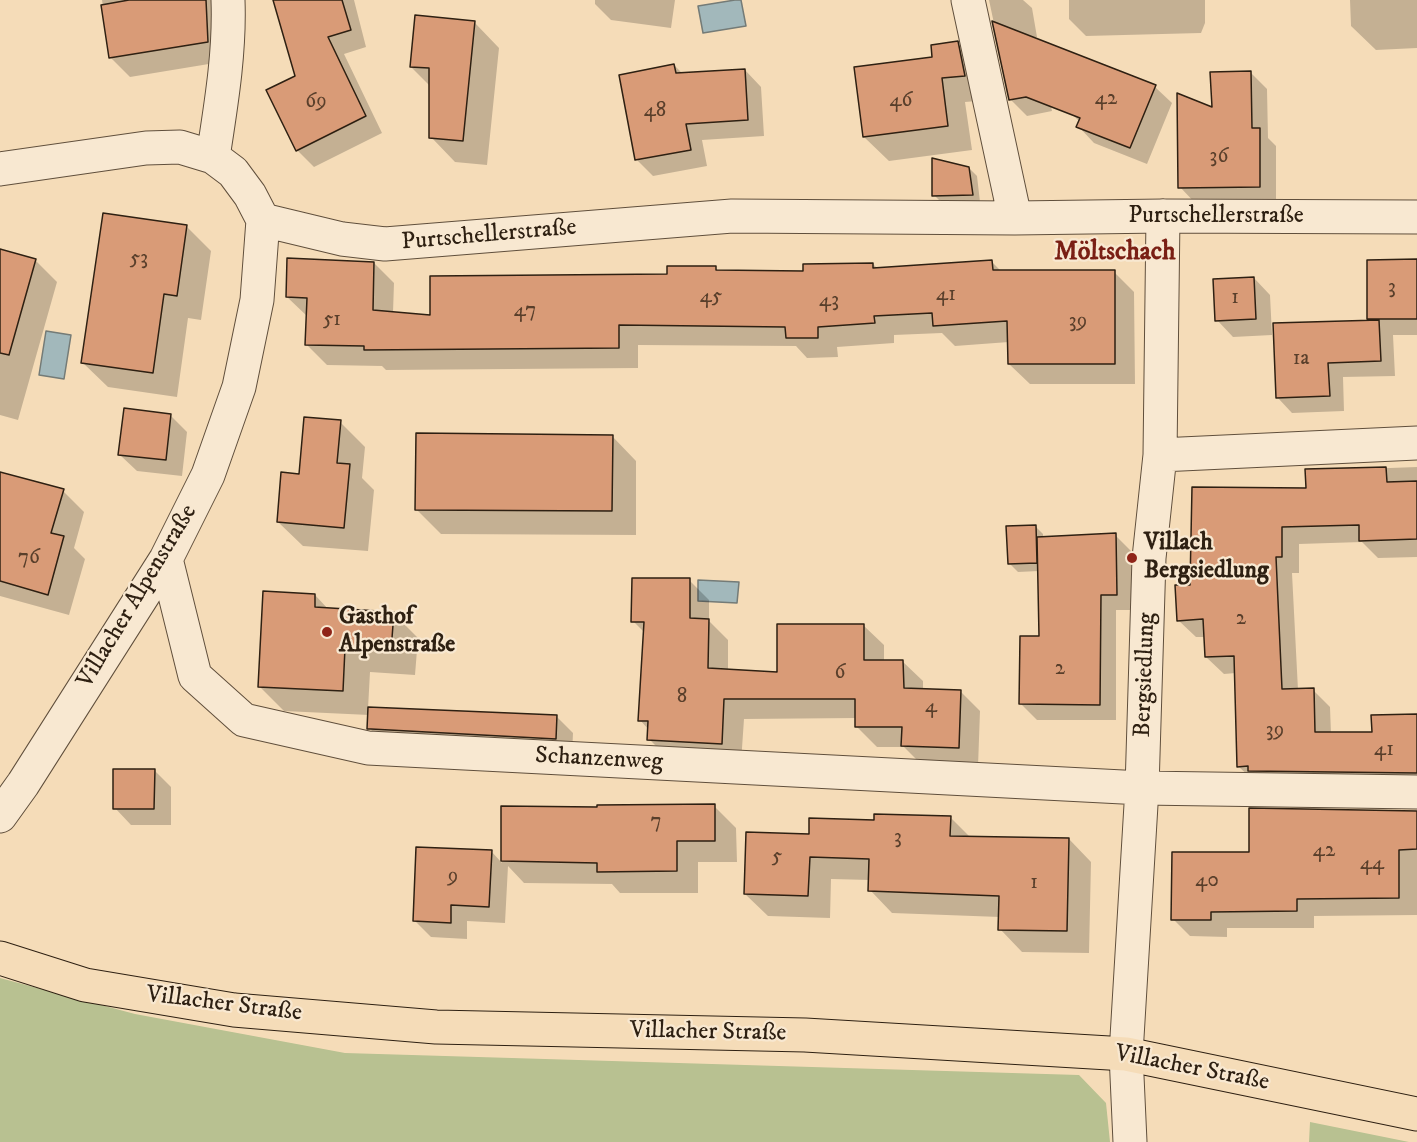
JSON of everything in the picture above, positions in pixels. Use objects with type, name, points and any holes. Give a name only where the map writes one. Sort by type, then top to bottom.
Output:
[{"type":"main road","name":"Villacher Straße","points":[[0,958],[85,985],[234,1010],[436,1027],[805,1035],[1126,1054],[1417,1114]]},
{"type":"street","points":[[213,156],[221,106],[229,18],[228,0]]},
{"type":"street","points":[[968,0],[1016,218]]},
{"type":"street","points":[[0,169],[146,148],[180,147],[213,156],[233,172],[250,195],[263,220]]},
{"type":"street","name":"Purtschellerstraße","points":[[263,220],[342,239],[385,244],[732,216],[1417,218]]},
{"type":"street","name":"Bergsiedlung","points":[[1130,1142],[1126,1054],[1142,788],[1149,558],[1160,455],[1163,216]]},
{"type":"street","name":"Villacher Alpenstraße","points":[[0,816],[23,784],[166,559],[208,475],[239,387],[257,300],[263,220]]},
{"type":"street","points":[[1160,455],[1417,443]]},
{"type":"street","name":"Schanzenweg","points":[[166,559],[195,676],[244,720],[368,748],[1142,788]]},
{"type":"street","points":[[1142,788],[1417,792]]},
{"type":"green space","points":[[0,978],[135,1014],[345,1053],[1079,1075],[1106,1103],[1110,1142],[0,1142]]},
{"type":"green space","points":[[1310,1122],[1409,1142],[1309,1142]]},
{"type":"water","points":[[741,0],[746,26],[703,33],[698,6]]},
{"type":"water","points":[[46,331],[71,335],[64,379],[39,375]]},
{"type":"water","points":[[698,580],[739,582],[737,603],[698,601]]},
{"type":"building","points":[[129,0],[206,0],[208,42],[109,58],[101,5]]},
{"type":"building","points":[[273,0],[342,0],[351,30],[328,37],[366,116],[296,151],[266,90],[295,76]]},
{"type":"building","points":[[415,15],[475,21],[463,141],[429,138],[429,68],[410,67]]},
{"type":"building","points":[[992,21],[1156,85],[1130,148],[1076,127],[1080,118],[1026,97],[1009,100]]},
{"type":"building","points":[[958,41],[965,76],[942,78],[948,126],[863,137],[854,67],[932,57],[931,45]]},
{"type":"building","points":[[674,64],[676,73],[745,69],[748,120],[686,124],[691,150],[635,160],[619,75]]},
{"type":"building","points":[[1251,71],[1252,128],[1260,128],[1260,187],[1178,188],[1177,93],[1212,107],[1210,72]]},
{"type":"building","points":[[932,158],[969,167],[973,195],[932,196]]},
{"type":"building","points":[[103,213],[187,225],[177,296],[164,294],[153,373],[81,363]]},
{"type":"building","points":[[0,249],[36,259],[9,355],[0,353]]},
{"type":"building","points":[[287,258],[374,262],[373,310],[430,315],[430,276],[667,274],[667,266],[716,266],[716,270],[803,271],[803,264],[873,263],[873,268],[992,260],[993,270],[1115,270],[1115,364],[1008,364],[1007,321],[933,326],[932,313],[874,316],[875,323],[818,327],[818,338],[786,338],[785,327],[619,325],[619,348],[364,350],[364,346],[305,345],[307,298],[286,297]]},
{"type":"building","points":[[1417,259],[1417,319],[1367,319],[1367,260]]},
{"type":"building","points":[[1254,277],[1256,319],[1215,321],[1213,279]]},
{"type":"building","points":[[1379,320],[1381,361],[1328,363],[1330,396],[1276,398],[1273,323]]},
{"type":"building","points":[[124,408],[171,414],[166,460],[118,455]]},
{"type":"building","points":[[304,417],[341,420],[337,463],[350,464],[344,528],[277,522],[281,472],[299,474]]},
{"type":"building","points":[[416,433],[613,435],[612,511],[415,510]]},
{"type":"building","points":[[1386,467],[1387,482],[1417,481],[1417,539],[1359,541],[1359,525],[1282,527],[1282,557],[1276,557],[1282,689],[1314,688],[1315,732],[1372,732],[1371,715],[1417,714],[1417,773],[1248,771],[1248,766],[1237,767],[1234,656],[1205,657],[1203,619],[1177,621],[1175,585],[1190,585],[1192,487],[1306,488],[1305,469]]},
{"type":"building","points":[[0,472],[64,489],[51,533],[64,536],[48,595],[0,581]]},
{"type":"building","points":[[1036,525],[1037,563],[1008,564],[1006,526]]},
{"type":"building","points":[[1116,533],[1117,595],[1101,595],[1100,705],[1019,704],[1020,636],[1039,636],[1037,537]]},
{"type":"building","points":[[632,578],[690,578],[690,618],[709,619],[708,668],[777,672],[777,624],[864,624],[864,660],[903,660],[904,688],[961,690],[959,748],[901,746],[902,727],[855,727],[855,699],[724,699],[722,744],[647,740],[648,721],[638,721],[644,622],[631,622]]},
{"type":"building","name":"Gasthof Alpenstraße","points":[[263,591],[315,594],[315,607],[394,612],[391,651],[345,648],[343,691],[258,687]]},
{"type":"building","points":[[368,707],[557,715],[556,739],[367,729]]},
{"type":"building","points":[[113,769],[155,769],[154,809],[113,809]]},
{"type":"building","points":[[715,804],[715,841],[677,841],[677,871],[597,872],[597,863],[501,861],[501,806],[597,807],[597,805]]},
{"type":"building","points":[[1249,808],[1417,811],[1417,849],[1399,850],[1399,898],[1297,899],[1297,911],[1211,912],[1211,920],[1171,920],[1172,852],[1249,852]]},
{"type":"building","points":[[874,814],[951,816],[950,836],[1069,838],[1067,931],[998,930],[999,896],[868,891],[869,859],[810,857],[808,896],[744,894],[746,832],[809,834],[809,818],[874,820]]},
{"type":"building","points":[[416,847],[492,850],[489,907],[451,905],[451,923],[413,921]]},
{"type":"place","name":"Villach Bergsiedlung","points":[[1132,558]]},
{"type":"place","name":"Gasthof Alpenstraße","points":[[327,632]]},
{"type":"district","name":"Möltschach","points":[[1115,254]]}]
